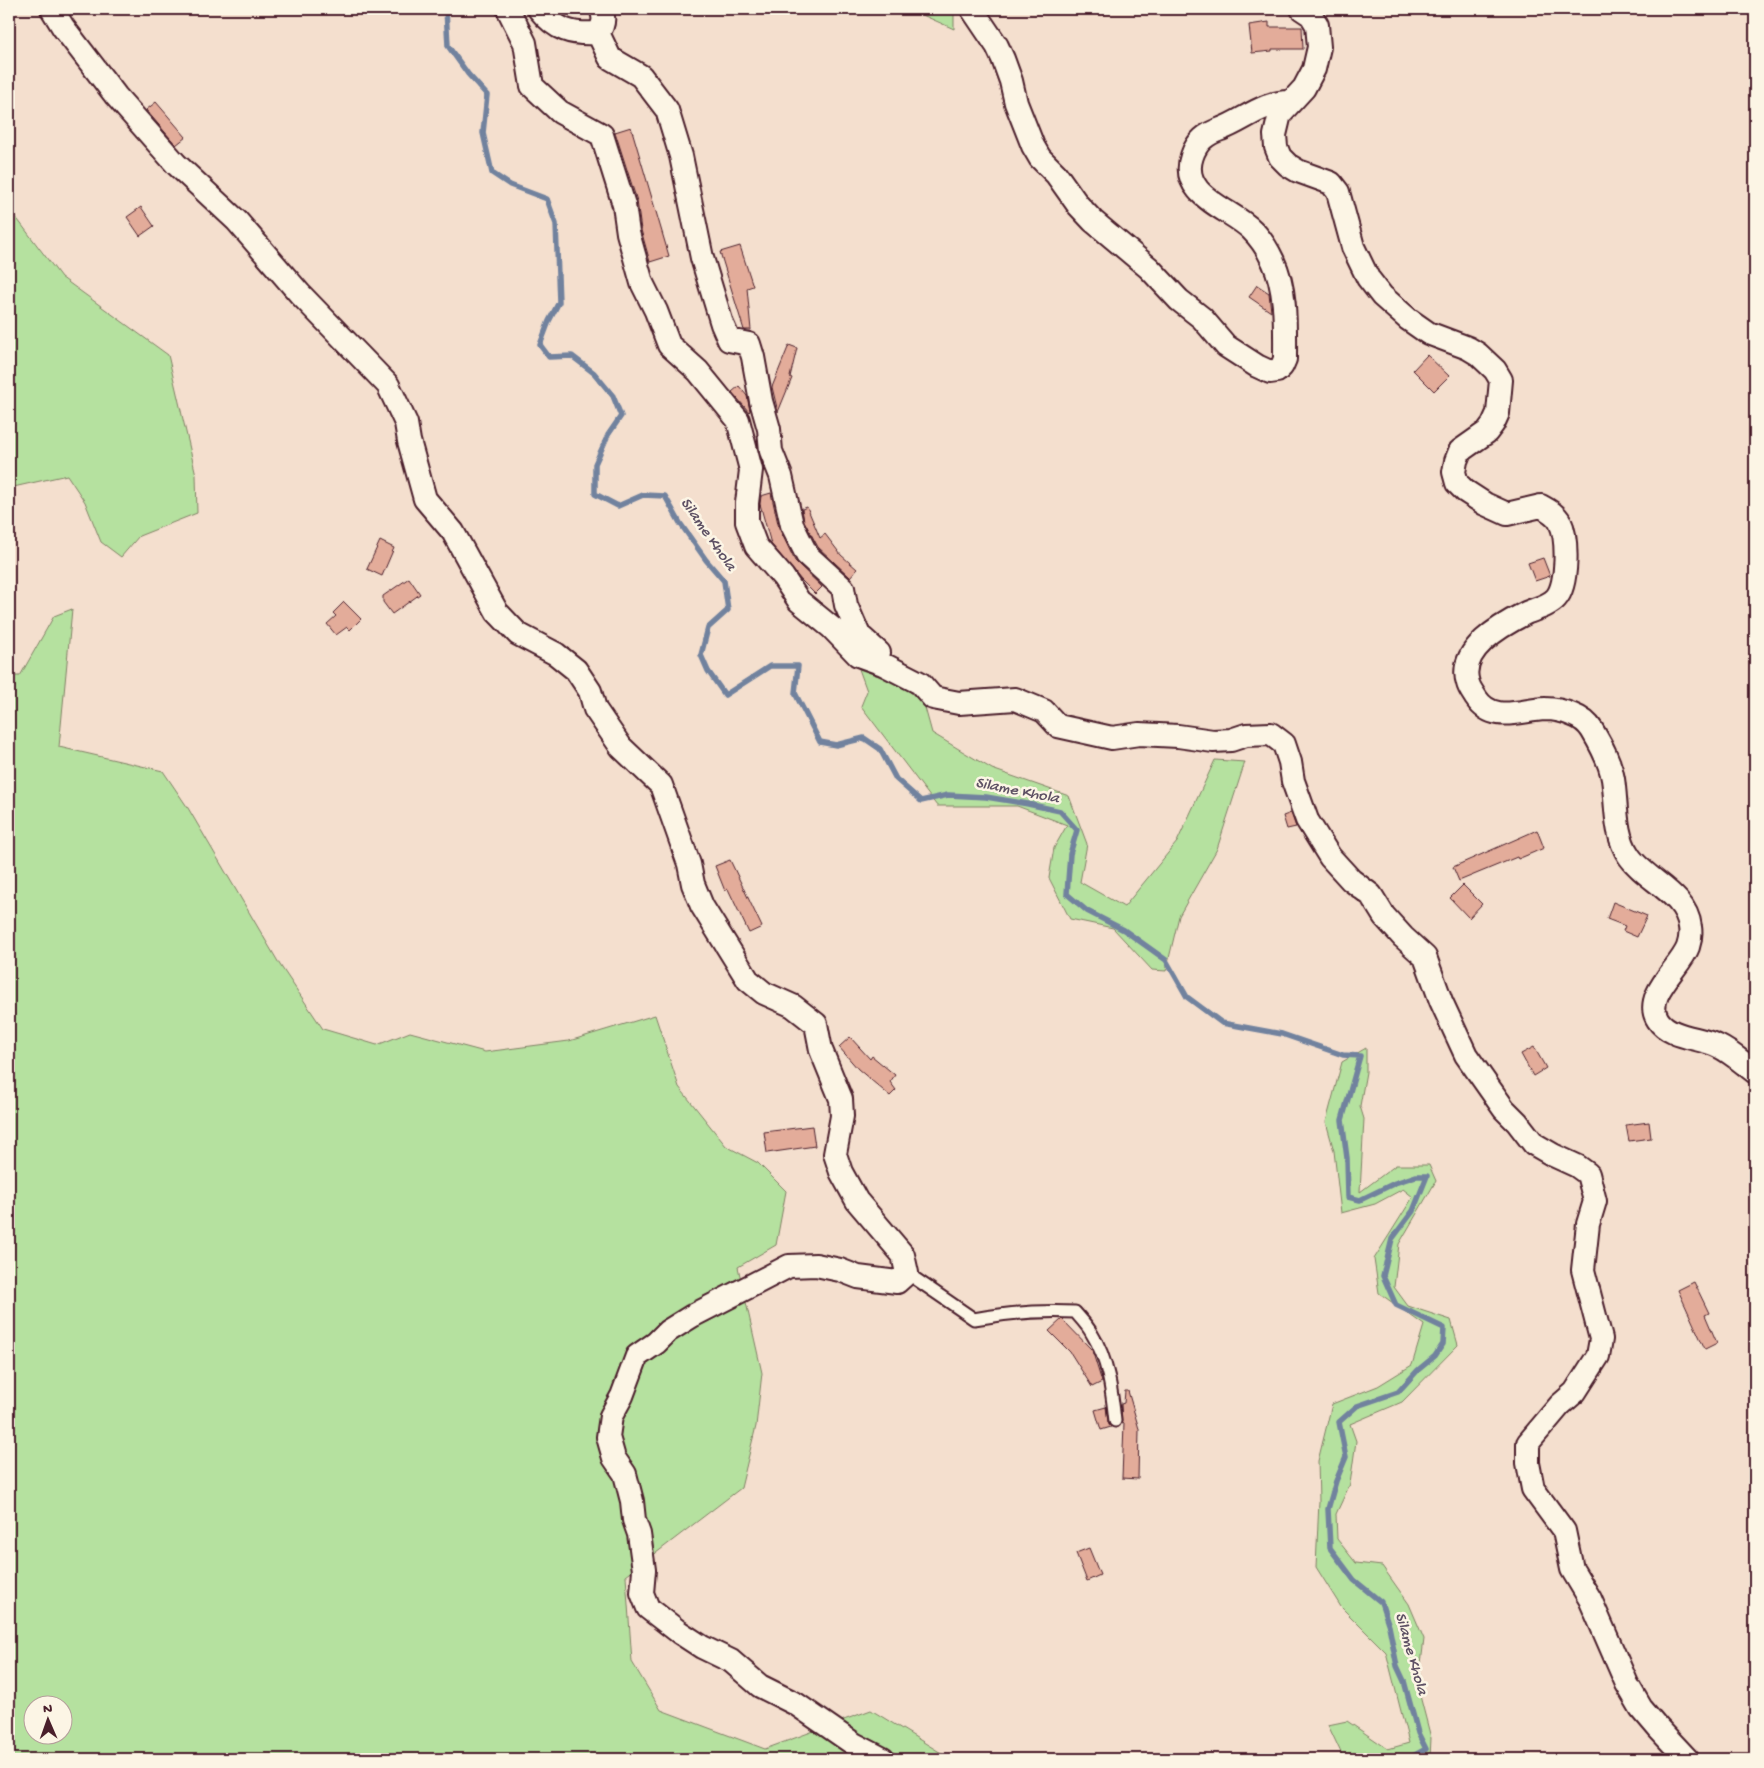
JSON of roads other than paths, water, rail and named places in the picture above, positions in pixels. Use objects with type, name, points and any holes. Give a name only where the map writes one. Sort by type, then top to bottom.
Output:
[{"type":"street","points":[[52,9],[63,27],[116,96],[176,164],[237,221],[300,294],[388,385],[406,423],[425,499],[453,532],[497,612],[518,634],[556,654],[576,670],[590,691],[595,709],[621,746],[661,785],[689,864],[692,884],[702,906],[748,980],[764,993],[793,1006],[816,1024],[821,1050],[841,1099],[842,1116],[835,1154],[841,1172],[857,1201],[903,1255],[907,1273],[897,1282],[858,1277],[840,1270],[816,1265],[789,1266],[692,1316],[668,1331],[656,1343],[637,1356],[622,1396],[611,1416],[608,1437],[614,1458],[625,1474],[632,1501],[644,1570],[642,1593],[648,1608],[702,1647],[731,1661],[760,1686],[796,1704],[854,1744],[883,1759]]},
{"type":"street","points":[[508,9],[524,43],[532,86],[560,112],[602,135],[624,205],[628,233],[642,283],[656,311],[669,345],[698,371],[738,420],[751,470],[747,502],[747,522],[756,546],[783,577],[799,601],[832,628],[858,655],[892,668],[920,683],[933,698],[960,703],[1015,699],[1044,711],[1058,726],[1112,738],[1139,734],[1178,736],[1213,741],[1231,740],[1246,735],[1271,734],[1284,744],[1293,780],[1307,820],[1330,857],[1351,880],[1371,895],[1384,916],[1403,937],[1425,956],[1441,1001],[1466,1055],[1504,1110],[1534,1144],[1577,1166],[1588,1174],[1595,1201],[1588,1224],[1584,1270],[1601,1339],[1598,1356],[1575,1392],[1560,1404],[1528,1443],[1528,1463],[1533,1489],[1564,1531],[1572,1569],[1590,1598],[1627,1684],[1641,1708],[1687,1759]]},
{"type":"street","points":[[539,9],[561,29],[591,34],[598,33],[602,27],[601,9]]},
{"type":"street","points":[[972,9],[997,46],[1003,59],[1029,140],[1040,158],[1056,174],[1078,205],[1149,268],[1179,300],[1202,318],[1226,346],[1270,372],[1277,371],[1285,359],[1284,294],[1274,262],[1262,241],[1252,229],[1203,196],[1192,176],[1190,162],[1199,141],[1211,132],[1237,122],[1267,106],[1281,102],[1291,102]]},
{"type":"street","points":[[1302,9],[1311,15],[1317,25],[1320,36],[1319,47],[1310,79],[1280,114],[1277,124],[1276,146],[1280,157],[1288,166],[1309,176],[1331,183],[1338,192],[1339,203],[1353,247],[1362,268],[1374,288],[1408,319],[1428,333],[1468,348],[1478,354],[1495,370],[1501,380],[1498,413],[1493,424],[1478,439],[1460,451],[1454,472],[1456,483],[1464,491],[1506,514],[1541,506],[1551,512],[1559,521],[1565,536],[1561,590],[1555,600],[1525,614],[1488,636],[1467,661],[1466,673],[1468,684],[1480,703],[1489,711],[1501,714],[1547,709],[1559,710],[1582,718],[1590,726],[1610,768],[1613,779],[1616,814],[1623,846],[1637,866],[1673,896],[1688,915],[1690,926],[1688,948],[1656,996],[1654,1007],[1656,1018],[1663,1026],[1674,1032],[1719,1046],[1755,1072]]},
{"type":"street","points":[[598,33],[610,58],[641,76],[667,110],[681,156],[702,258],[722,324],[729,340],[749,344],[753,357],[761,401],[769,429],[770,451],[781,476],[792,525],[807,554],[843,588],[846,605],[859,635],[892,668]]},
{"type":"lane","points":[[907,1273],[974,1319],[1005,1313],[1049,1310],[1075,1312],[1093,1334],[1106,1365],[1113,1395],[1115,1421]]},
{"type":"waterway","name":"Silame Khola","points":[[446,9],[448,46],[468,74],[487,95],[483,133],[492,173],[510,185],[547,199],[556,224],[559,302],[540,345],[549,357],[572,356],[594,373],[613,396],[621,416],[608,435],[595,464],[595,494],[618,506],[643,495],[665,496],[680,523],[706,560],[724,581],[728,610],[708,628],[701,655],[708,671],[725,695],[770,666],[798,666],[795,693],[820,742],[836,745],[864,738],[880,749],[896,779],[921,801],[948,795],[986,797],[1060,811],[1077,830],[1070,854],[1067,894],[1087,911],[1124,930],[1166,960],[1187,997],[1222,1023],[1282,1034],[1343,1055],[1360,1056],[1342,1120],[1347,1158],[1348,1197],[1360,1200],[1395,1183],[1416,1176],[1427,1176],[1413,1211],[1392,1239],[1383,1276],[1396,1305],[1444,1328],[1443,1344],[1435,1356],[1418,1370],[1398,1392],[1357,1406],[1339,1422],[1346,1457],[1336,1481],[1328,1509],[1330,1548],[1354,1580],[1381,1602],[1389,1626],[1397,1666],[1404,1681],[1418,1733],[1426,1749],[1413,1756],[1398,1759]]}]
